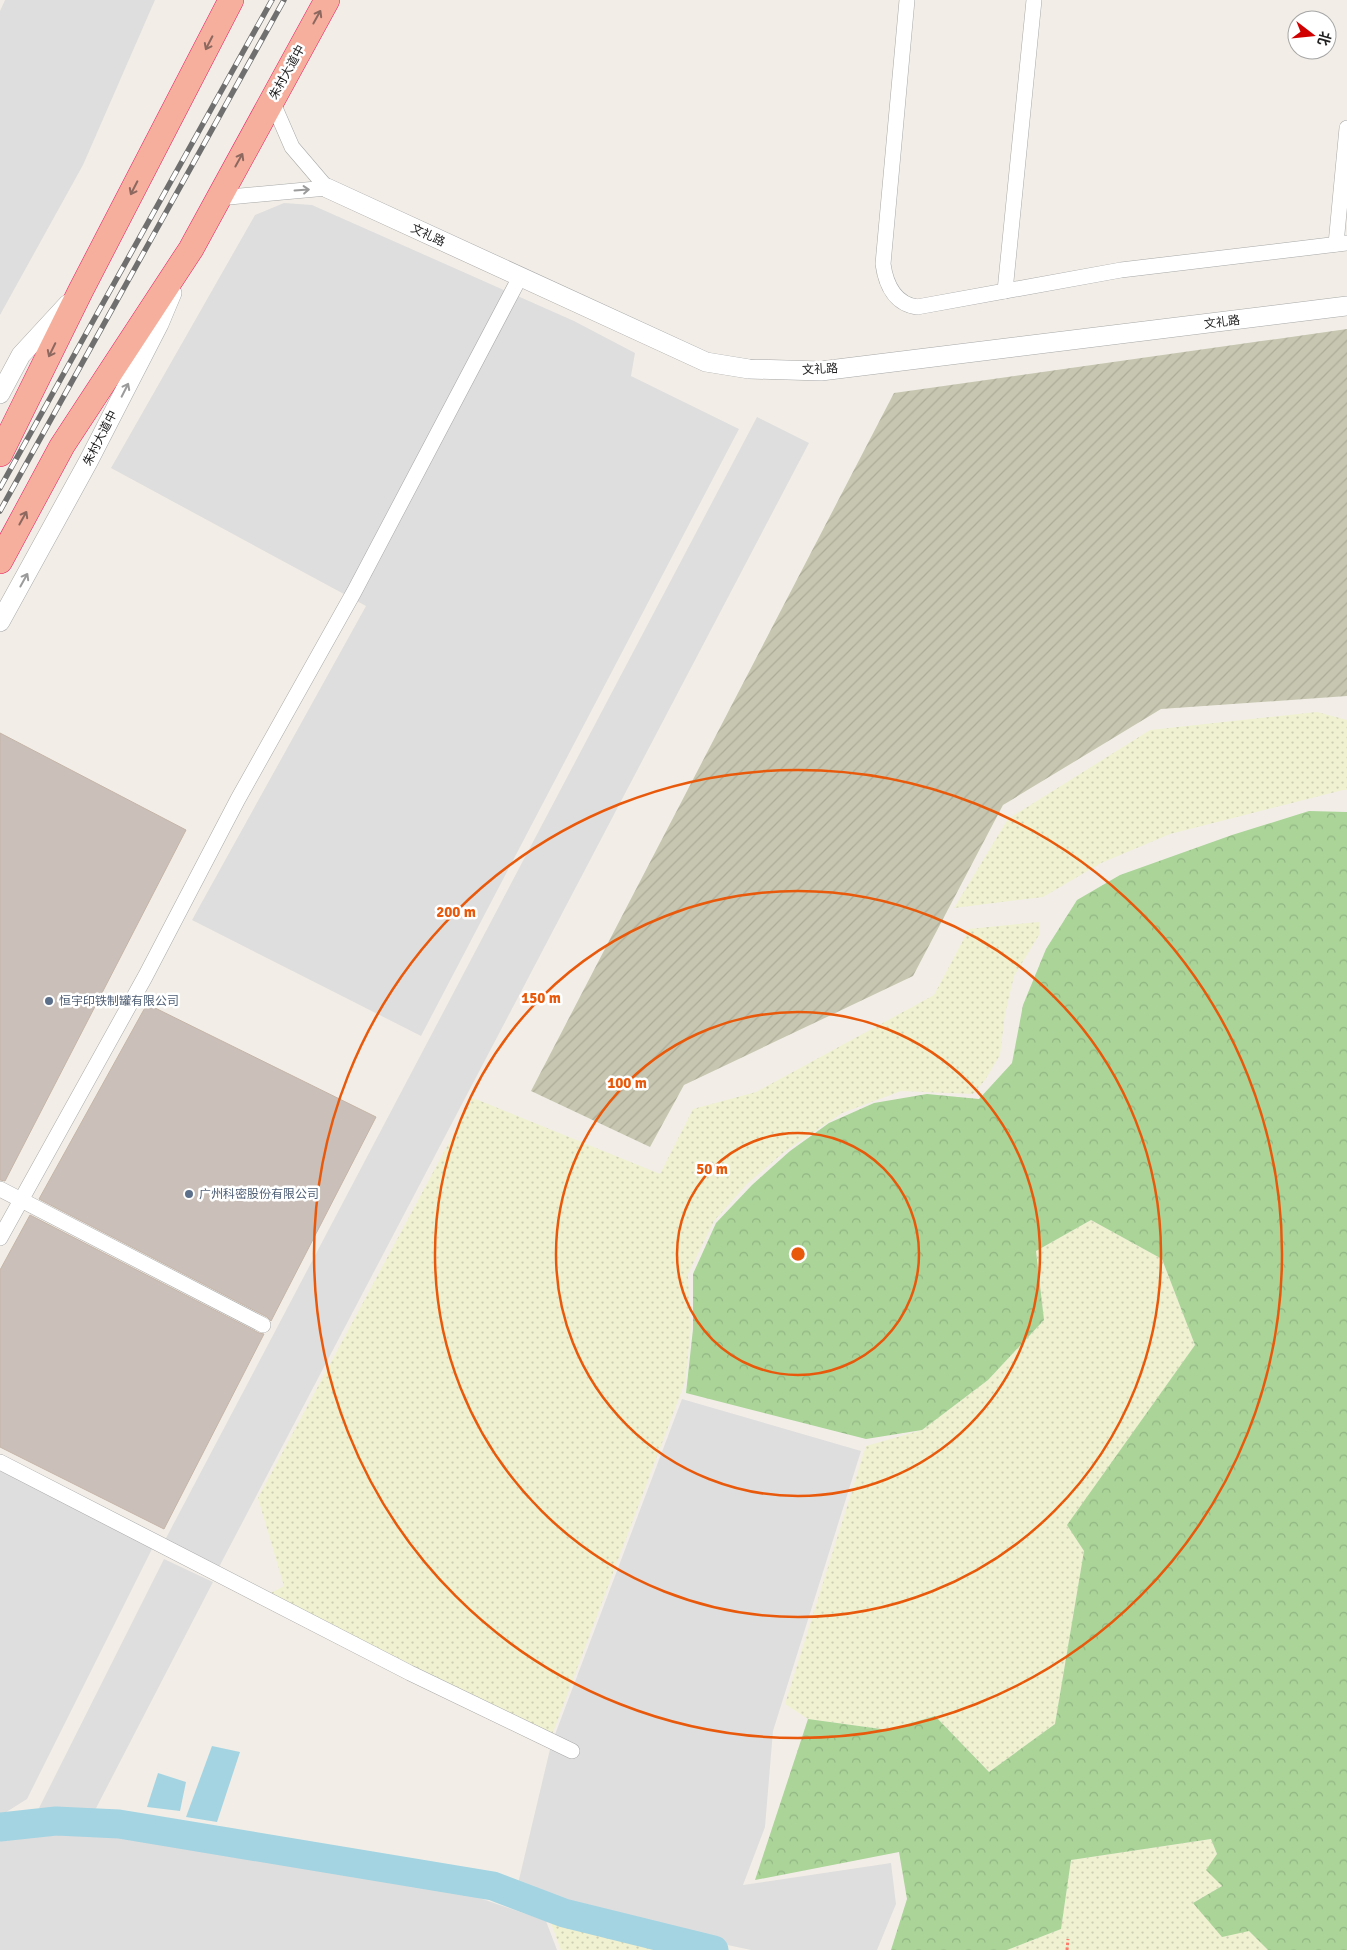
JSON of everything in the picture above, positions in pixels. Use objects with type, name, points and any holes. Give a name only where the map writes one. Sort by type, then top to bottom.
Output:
[{"type":"highway","points":[[0,454],[81,290],[231,0]]},
{"type":"highway","name":"朱村大道中","points":[[0,561],[62,446],[191,249],[326,0]]},
{"type":"street","points":[[907,0],[883,264],[885,277],[891,290],[907,306],[917,307],[1121,270],[1341,243],[1347,128]]},
{"type":"street","points":[[1005,291],[1034,0]]},
{"type":"street","points":[[272,101],[292,147],[327,188]]},
{"type":"street","points":[[219,198],[327,188]]},
{"type":"street","name":"文礼路","points":[[327,188],[706,362],[748,369],[821,371],[1347,306]]},
{"type":"street","name":"朱村大道中","points":[[0,622],[88,462],[159,324],[191,249]]},
{"type":"street","points":[[0,1238],[145,977],[238,799],[354,592],[520,277]]},
{"type":"street","points":[[0,394],[21,355],[81,290]]},
{"type":"street","points":[[0,1189],[263,1324]]},
{"type":"street","points":[[0,1462],[410,1673],[572,1751]]},
{"type":"path","points":[[1067,1950],[1068,1939]]},
{"type":"shaded area","points":[[5,0],[155,0],[83,165],[0,315],[0,11]]},
{"type":"shaded area","points":[[284,203],[312,205],[574,321],[635,353],[631,376],[739,429],[421,1036],[192,920],[366,606],[111,468],[255,215]]},
{"type":"shaded area","points":[[1347,329],[1347,696],[1161,709],[1003,805],[913,976],[684,1085],[650,1147],[531,1091],[894,393]]},
{"type":"shaded area","points":[[757,417],[809,443],[219,1567],[165,1540]]},
{"type":"shaded area","points":[[1317,712],[1347,720],[1347,790],[1170,834],[1101,863],[1043,897],[954,908],[1008,819],[1150,730]]},
{"type":"shaded area","points":[[1039,922],[1039,935],[1014,976],[1005,1014],[1000,1055],[985,1080],[973,1094],[901,1091],[842,1113],[784,1152],[747,1184],[714,1221],[688,1274],[691,1328],[685,1382],[552,1735],[267,1595],[284,1586],[258,1498],[473,1098],[660,1174],[693,1109],[756,1092],[934,995],[969,929]]},
{"type":"shaded area","points":[[1091,1220],[1162,1259],[1195,1345],[1068,1525],[1084,1551],[1055,1724],[989,1772],[935,1716],[888,1730],[808,1719],[785,1704],[866,1446],[922,1430],[988,1380],[1044,1320],[1036,1251]]},
{"type":"shaded area","points":[[682,1399],[861,1451],[773,1731],[765,1827],[743,1885],[891,1863],[896,1904],[877,1950],[751,1950],[601,1918],[517,1888],[551,1745]]},
{"type":"shaded area","points":[[0,1470],[153,1547],[27,1799],[0,1816]]},
{"type":"shaded area","points":[[164,1559],[213,1582],[93,1814],[39,1808]]},
{"type":"shaded area","points":[[100,1832],[468,1894],[546,1921],[557,1950],[0,1950],[0,1839]]},
{"type":"shaded area","points":[[1211,1839],[1217,1854],[1222,1886],[1193,1903],[1249,1931],[1268,1950],[1007,1950],[1061,1929],[1071,1860]]},
{"type":"shaded area","points":[[551,1923],[644,1947],[657,1950],[561,1950]]},
{"type":"green space","points":[[1309,811],[1347,812],[1347,1950],[1268,1950],[1249,1931],[1222,1937],[1193,1903],[1222,1886],[1206,1870],[1217,1854],[1211,1839],[1071,1860],[1061,1929],[1007,1950],[891,1950],[907,1899],[899,1852],[755,1880],[808,1719],[888,1730],[935,1716],[989,1772],[1055,1724],[1084,1551],[1067,1525],[1195,1345],[1162,1259],[1091,1220],[1036,1251],[1044,1320],[988,1380],[922,1430],[866,1439],[686,1393],[693,1329],[693,1274],[716,1223],[752,1185],[790,1151],[829,1123],[874,1103],[927,1094],[979,1099],[1012,1063],[1023,1005],[1046,949],[1077,900],[1120,875],[1232,835]]},
{"type":"water","points":[[212,1746],[240,1752],[217,1822],[186,1817]]},
{"type":"water","points":[[158,1773],[186,1782],[180,1811],[147,1807]]},
{"type":"building","name":"恒宇印铁制罐有限公司","points":[[0,733],[186,830],[5,1181],[0,1180]]},
{"type":"building","points":[[147,1004],[376,1117],[271,1321],[267,1317],[39,1199]]},
{"type":"building","points":[[30,1215],[264,1334],[164,1529],[0,1447],[0,1270]]},
{"type":"waterway","points":[[0,1827],[56,1821],[119,1824],[493,1886],[564,1913],[714,1950]]},
{"type":"railway","points":[[0,488],[272,0]]},
{"type":"railway","points":[[0,511],[284,0]]},
{"type":"place","name":"恒宇印铁制罐有限公司","points":[[49,1001]]},
{"type":"place","name":"广州科密股份有限公司","points":[[189,1194]]}]
